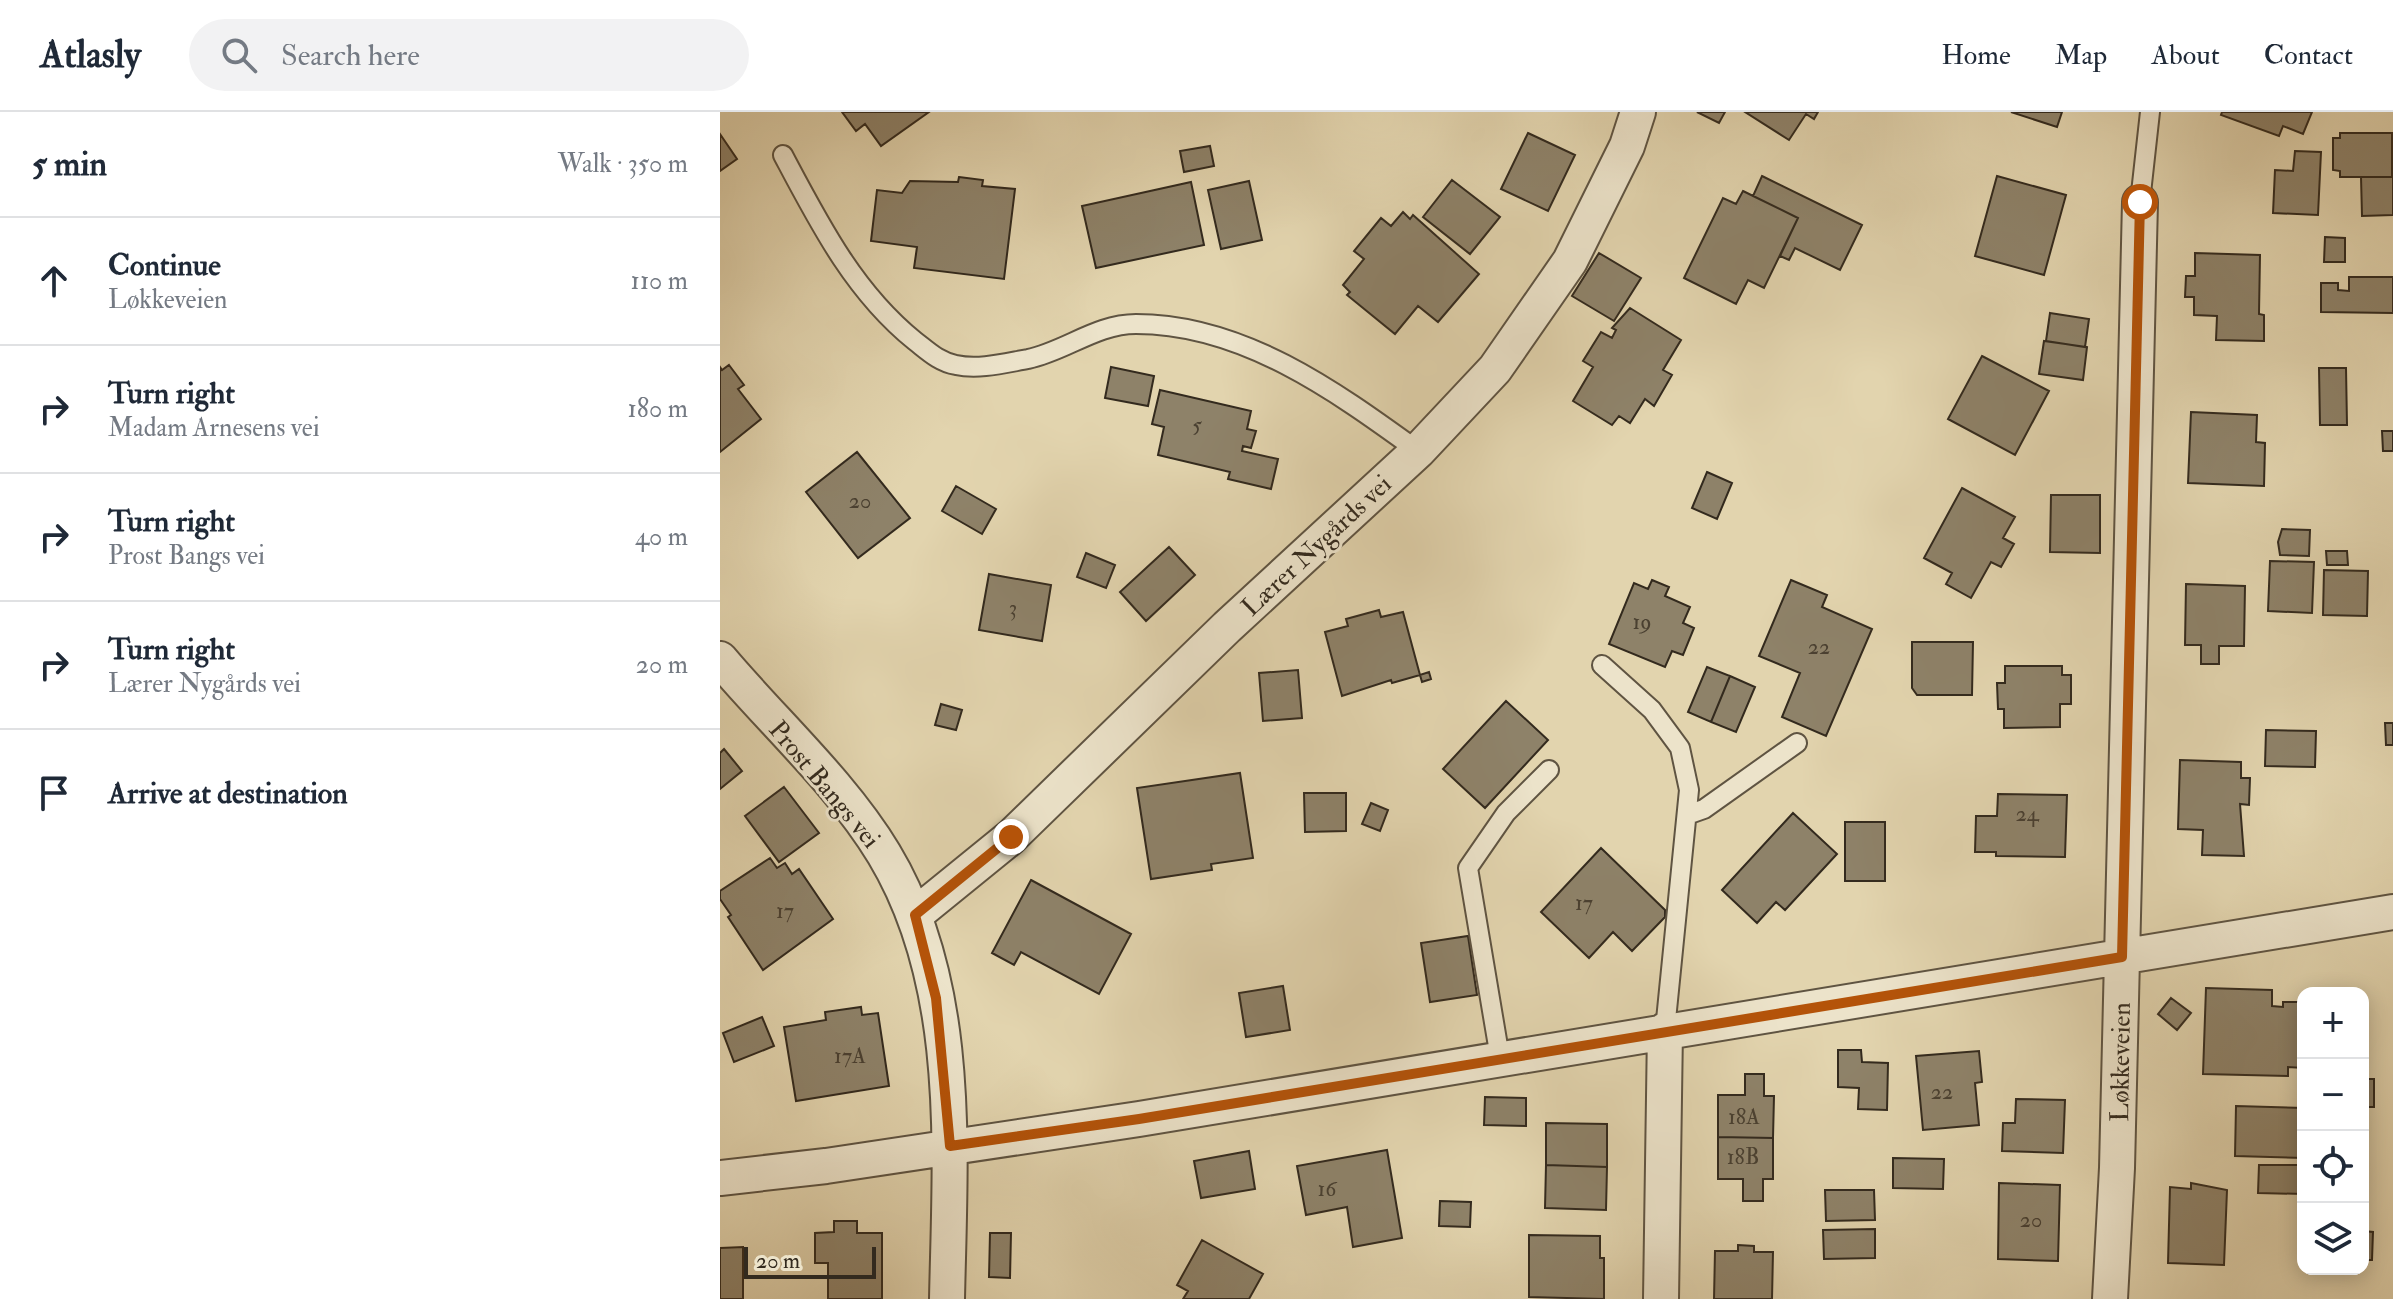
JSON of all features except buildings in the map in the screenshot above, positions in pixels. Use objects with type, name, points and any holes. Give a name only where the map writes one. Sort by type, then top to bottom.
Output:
[{"type":"street","name":"Lærer Nygårds vei","points":[[915,915],[1011,837],[1227,627],[1418,451],[1495,369],[1570,261],[1627,146],[1638,112]]},
{"type":"street","name":"Løkkeveien","points":[[2110,1299],[2122,957],[2140,202]]},
{"type":"street","name":"Prost Bangs vei","points":[[720,659],[849,806],[884,854],[915,915],[936,998],[950,1146],[947,1299]]},
{"type":"street","points":[[720,1178],[826,1166],[1139,1119],[2393,912]]},
{"type":"street","points":[[1661,1299],[1665,1030]]},
{"type":"lane","points":[[2140,202],[2150,112]]},
{"type":"lane","points":[[783,155],[839,256],[868,296],[895,325],[938,359],[955,365],[999,364],[1038,357],[1112,325],[1200,329],[1306,376],[1348,401],[1418,451]]},
{"type":"lane","points":[[1602,665],[1652,710],[1680,748],[1689,790],[1665,1030]]},
{"type":"lane","points":[[1687,815],[1704,809],[1797,743]]},
{"type":"lane","points":[[1500,1058],[1468,868],[1506,813],[1549,770]]},
{"type":"route","points":[[1011,837],[915,915],[936,998],[950,1146],[1139,1119],[2122,957],[2140,202]]}]
